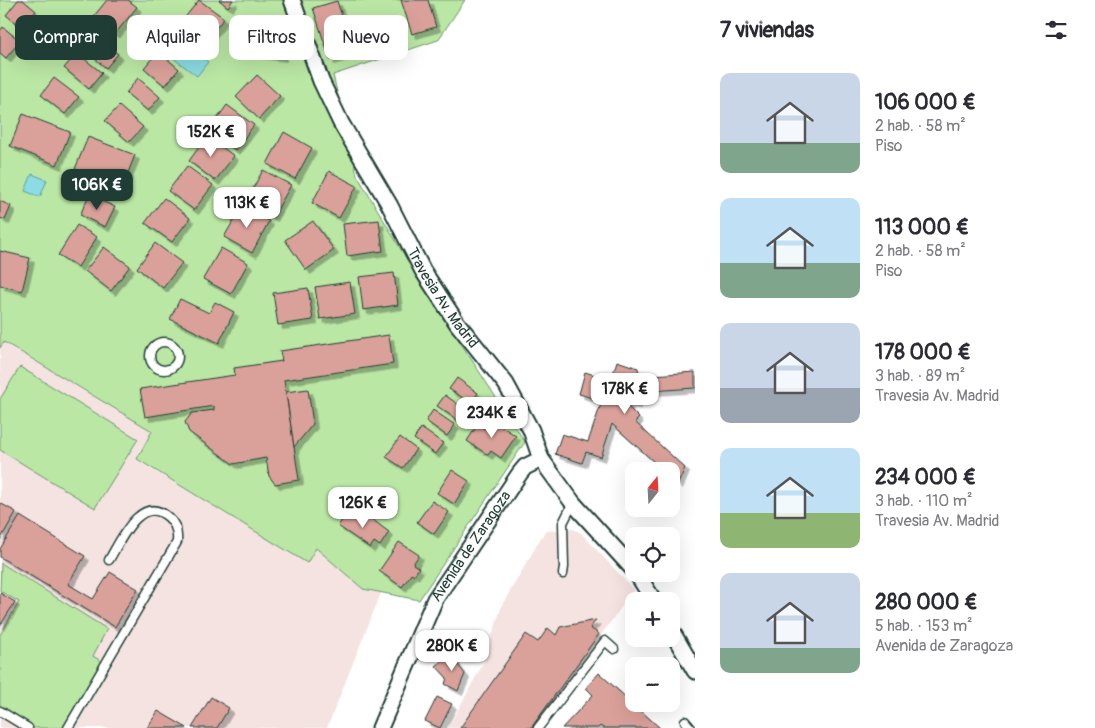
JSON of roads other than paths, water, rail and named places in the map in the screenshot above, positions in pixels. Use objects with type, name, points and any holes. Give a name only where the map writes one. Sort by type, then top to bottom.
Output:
[{"type":"street","name":"Travesia Av. Madrid","points":[[292,0],[321,81],[341,123],[389,204],[423,272],[457,324],[506,384],[531,430],[541,459],[573,503],[625,560]]},
{"type":"street","name":"Avenida de Zaragoza","points":[[380,728],[435,599],[520,473],[525,467],[541,459]]},
{"type":"street","points":[[680,645],[695,671]]},
{"type":"lane","points":[[563,574],[563,524],[573,503]]},
{"type":"lane","points":[[68,728],[177,542],[178,534],[175,526],[162,513],[147,512],[139,515],[131,524],[109,560]]},
{"type":"lane","points":[[538,728],[605,641],[614,649]]},
{"type":"lane","points":[[0,711],[28,728]]},
{"type":"lane","points":[[685,721],[691,728]]},
{"type":"water","points":[[176,60],[205,60],[208,62],[197,76]]},
{"type":"water","points":[[32,174],[47,180],[40,197],[25,191]]}]
